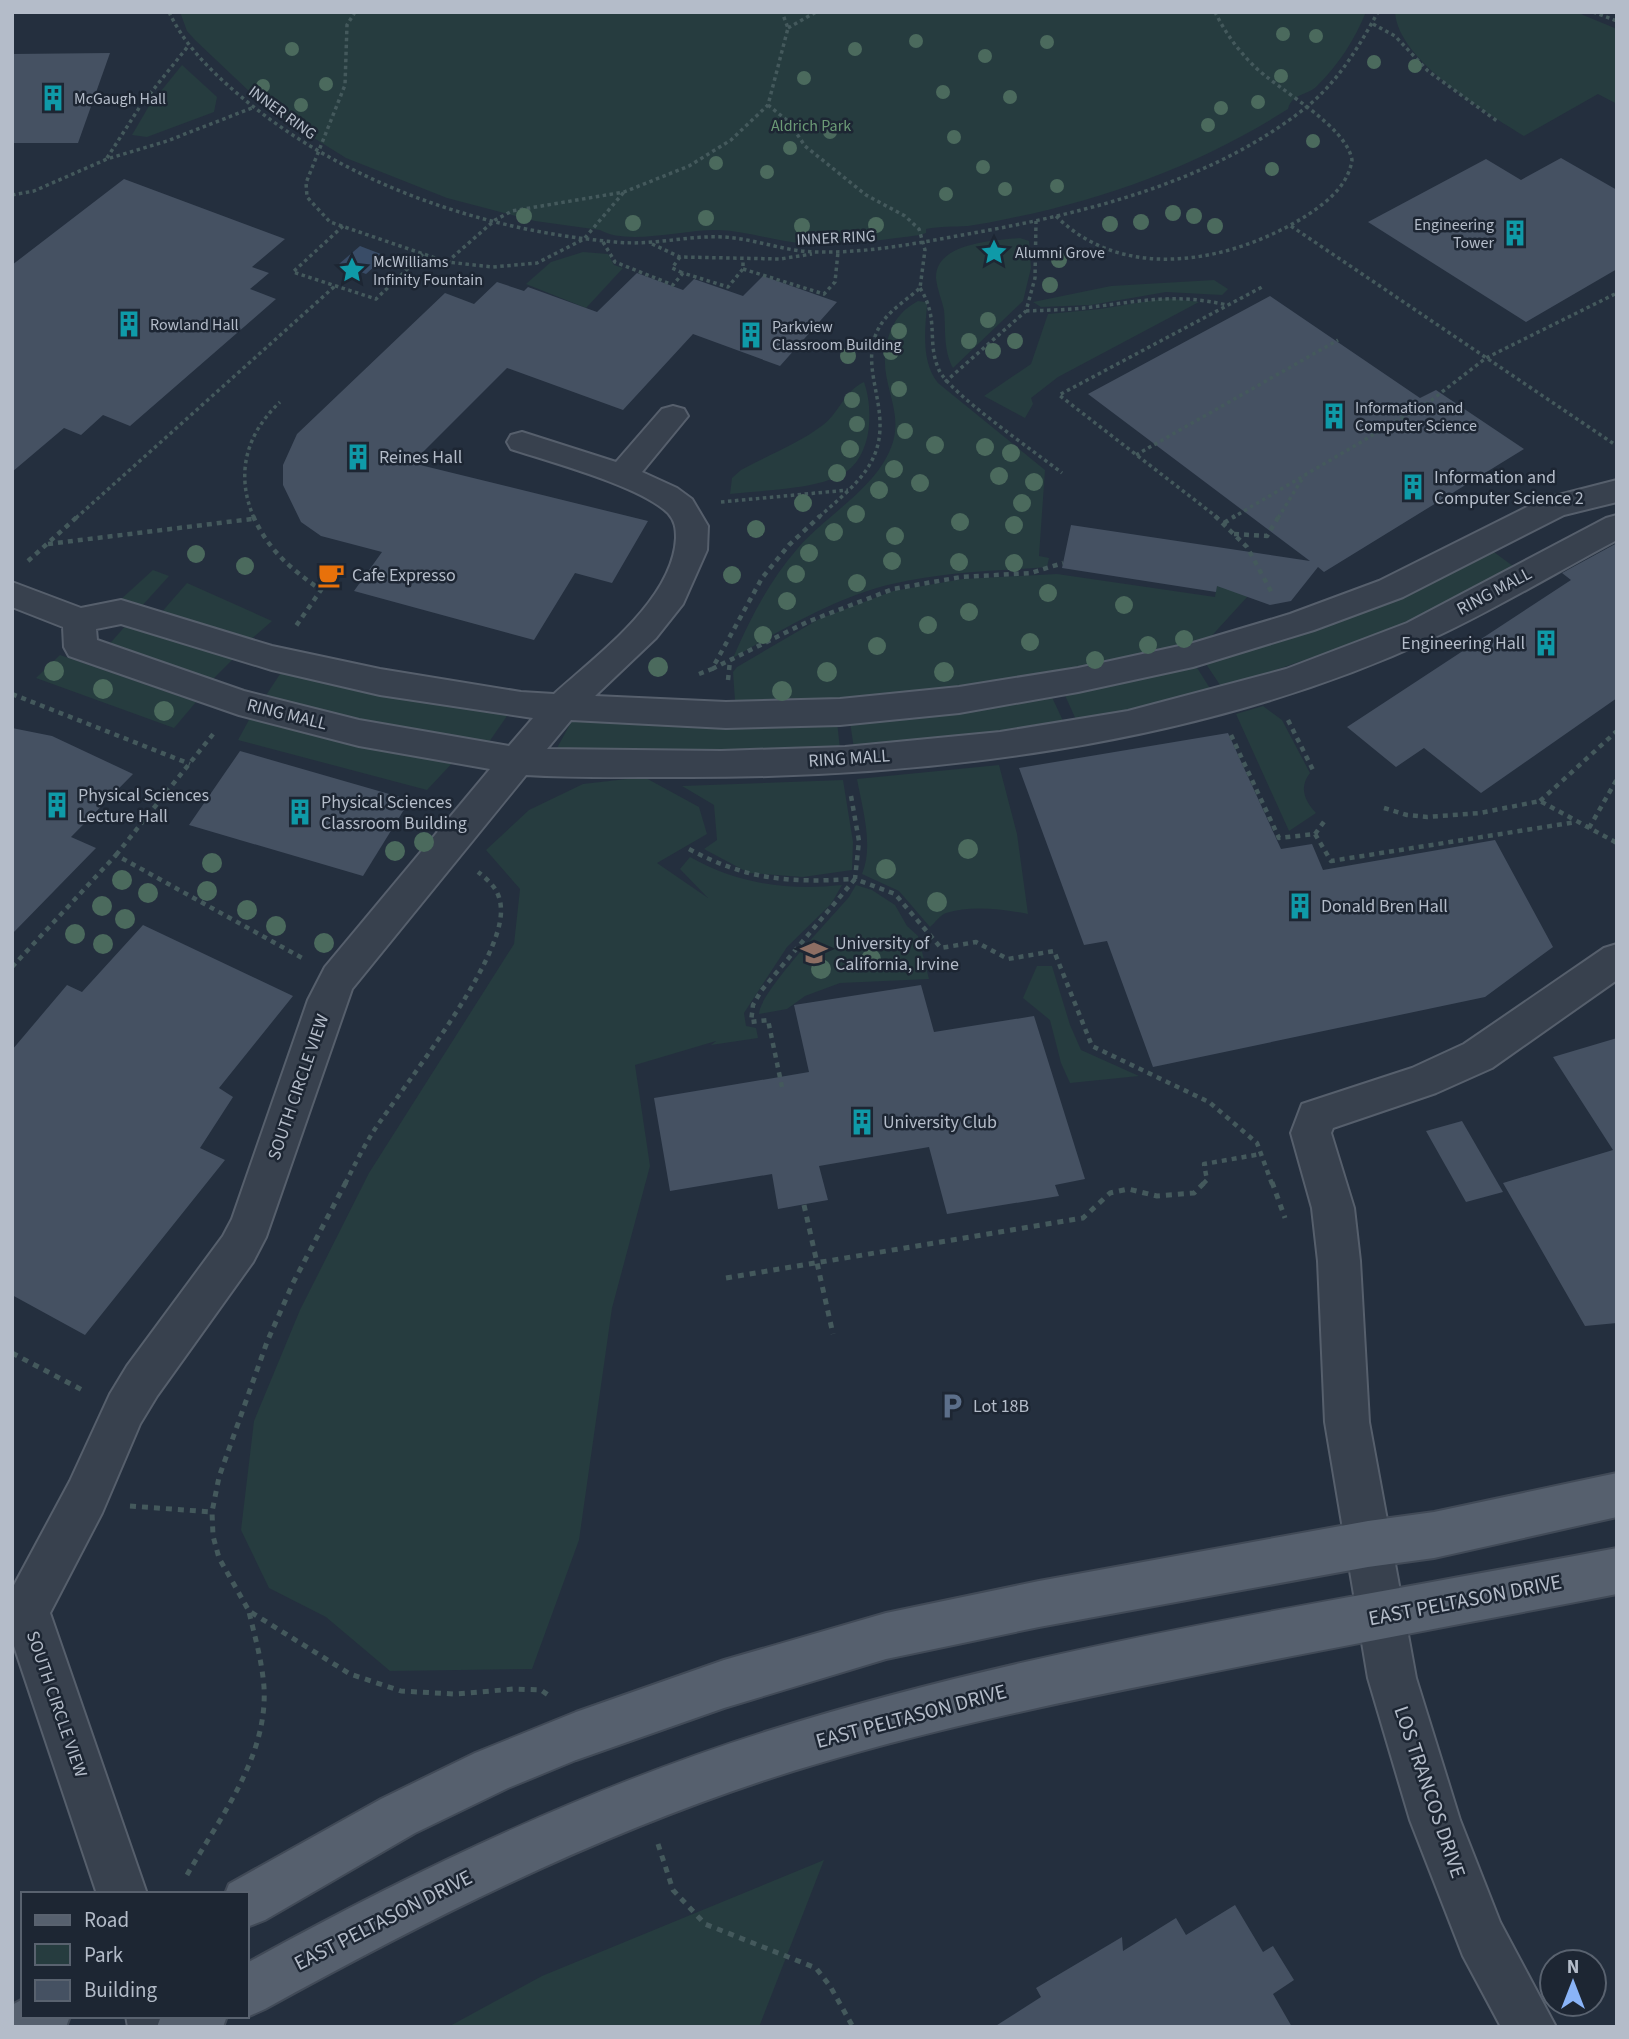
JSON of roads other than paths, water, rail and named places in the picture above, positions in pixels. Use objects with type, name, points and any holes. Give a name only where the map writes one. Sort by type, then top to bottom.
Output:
[{"type":"main road","points":[[248,1901],[398,1816],[492,1770],[576,1736],[724,1684],[886,1636],[1039,1604],[1368,1544],[1434,1535],[1617,1495]]},
{"type":"main road","name":"EAST PELTASON DRIVE","points":[[248,1990],[455,1882],[580,1824],[708,1775],[856,1728],[1031,1684],[1617,1571]]},
{"type":"main road","points":[[25,2027],[41,2018]]},
{"type":"street","points":[[522,442],[622,475],[673,416]]},
{"type":"street","name":"SOUTH CIRCLE VIEW","points":[[121,1892],[26,1611],[86,1497],[125,1409],[142,1381],[238,1248],[251,1224],[327,1000],[338,978],[561,708],[644,630],[671,596],[691,550],[692,526],[681,507],[622,475]]},
{"type":"street","points":[[17,581],[79,620],[121,612],[272,658],[380,682],[522,705],[726,715],[840,712],[959,700],[1078,680],[1194,655],[1301,622],[1391,589],[1554,508],[1617,491]]},
{"type":"street","name":"RING MALL","points":[[79,620],[81,647],[239,702],[359,733],[519,761],[550,763],[721,764],[845,760],[1000,746],[1128,724],[1298,678],[1419,631],[1617,526]]},
{"type":"street","name":"LOS TRANCOS DRIVE","points":[[1530,2027],[1481,1938],[1435,1820],[1392,1678],[1347,1422],[1339,1261],[1333,1208],[1311,1133],[1316,1115],[1422,1081],[1478,1056],[1617,959]]},
{"type":"water","points":[[360,246],[386,256],[366,274],[339,264]]},
{"type":"place","name":"McGaugh Hall","points":[[53,98]]},
{"type":"place","name":"Engineering Tower","points":[[1515,233]]},
{"type":"place","name":"Alumni Grove","points":[[994,252]]},
{"type":"place","name":"McWilliams Infinity Fountain","points":[[352,270]]},
{"type":"place","name":"Rowland Hall","points":[[129,324]]},
{"type":"place","name":"Parkview Classroom Building","points":[[751,335]]},
{"type":"place","name":"Information and Computer Science","points":[[1334,416]]},
{"type":"place","name":"Reines Hall","points":[[358,457]]},
{"type":"place","name":"Information and Computer Science 2","points":[[1413,487]]},
{"type":"place","name":"Cafe Expresso","points":[[331,575]]},
{"type":"place","name":"Engineering Hall","points":[[1546,643]]},
{"type":"place","name":"Physical Sciences Lecture Hall","points":[[57,805]]},
{"type":"place","name":"Physical Sciences Classroom Building","points":[[300,812]]},
{"type":"place","name":"Donald Bren Hall","points":[[1300,906]]},
{"type":"place","name":"University of California, Irvine","points":[[814,953]]},
{"type":"place","name":"University Club","points":[[862,1122]]},
{"type":"place","name":"Lot 18B","points":[[952,1406]]},
{"type":"park label","name":"Aldrich Park","points":[[811,125]]}]
